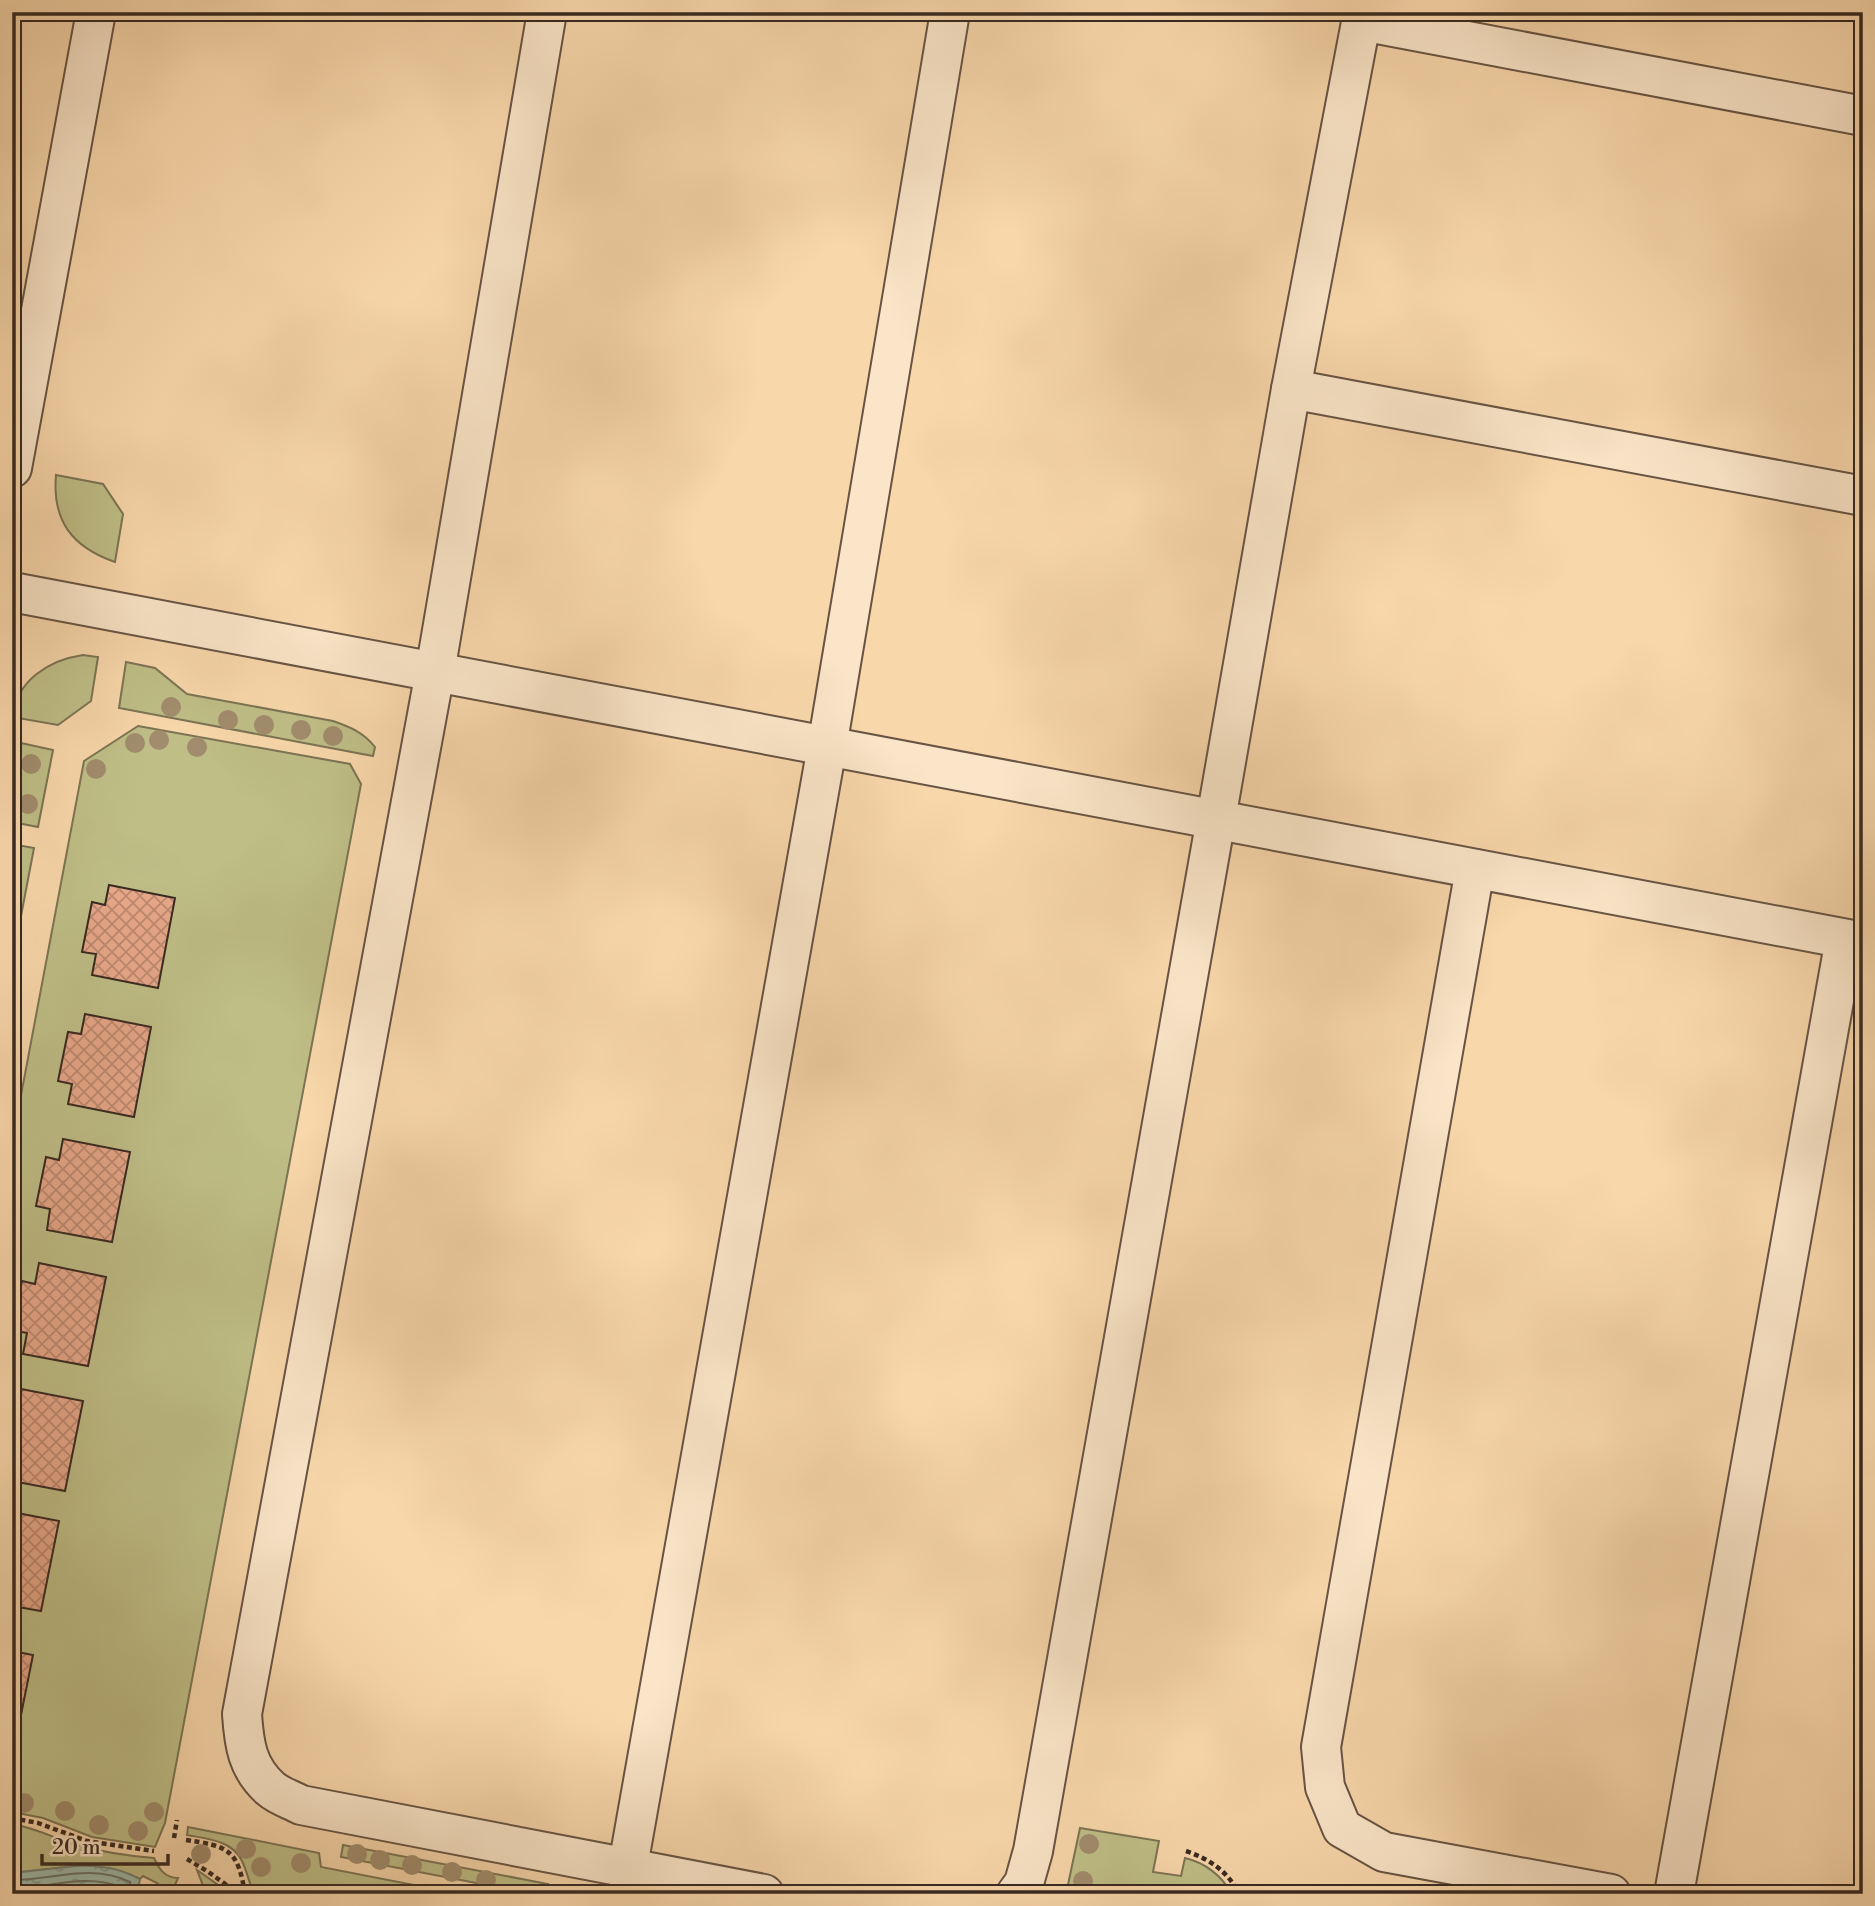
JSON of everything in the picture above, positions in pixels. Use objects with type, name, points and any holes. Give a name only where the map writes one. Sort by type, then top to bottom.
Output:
[{"type":"street","points":[[12,468],[96,12]]},
{"type":"street","points":[[547,12],[435,673],[242,1714],[244,1741],[253,1769],[273,1791],[301,1805],[764,1894]]},
{"type":"street","points":[[628,1866],[827,747],[950,12]]},
{"type":"street","points":[[1016,1894],[1024,1884],[1032,1851],[1291,389],[1363,17],[1863,116]]},
{"type":"street","points":[[1291,389],[1863,496]]},
{"type":"street","points":[[12,592],[1854,941],[1674,1894]]},
{"type":"street","points":[[1475,869],[1321,1747],[1325,1787],[1342,1828],[1384,1852],[1611,1894]]},
{"type":"path","points":[[12,1818],[38,1823],[87,1842],[154,1852]]},
{"type":"path","points":[[174,1838],[177,1820]]},
{"type":"path","points":[[186,1840],[214,1846],[229,1853],[238,1863],[245,1894]]},
{"type":"path","points":[[1186,1851],[1210,1861],[1223,1871],[1239,1894]]},
{"type":"path","points":[[187,1859],[239,1894]]},
{"type":"shaded area","points":[[56,475],[103,484],[123,514],[115,562],[87,549],[68,530],[57,506]]},
{"type":"shaded area","points":[[83,655],[98,657],[91,701],[58,725],[12,717],[20,692],[37,674],[58,662]]},
{"type":"shaded area","points":[[126,662],[155,668],[187,694],[339,723],[366,737],[375,747],[373,756],[119,708]]},
{"type":"shaded area","points":[[138,726],[350,764],[361,784],[165,1823],[155,1847],[92,1837],[43,1818],[12,1812],[12,1143],[84,761]]},
{"type":"shaded area","points":[[12,741],[53,750],[38,827],[12,822]]},
{"type":"shaded area","points":[[12,844],[34,848],[13,958],[12,958]]},
{"type":"shaded area","points":[[12,1824],[86,1847],[154,1858],[163,1872],[178,1878],[171,1894],[168,1894],[157,1883],[143,1876],[140,1879],[109,1869],[77,1867],[12,1873]]},
{"type":"shaded area","points":[[188,1827],[319,1853],[321,1867],[460,1894],[254,1894],[238,1854],[211,1839],[187,1835]]},
{"type":"shaded area","points":[[1080,1828],[1159,1841],[1153,1872],[1181,1876],[1185,1858],[1212,1871],[1232,1894],[1066,1894]]},
{"type":"shaded area","points":[[343,1845],[548,1884],[546,1894],[533,1894],[341,1857]]},
{"type":"shaded area","points":[[197,1870],[231,1894],[200,1894],[202,1883]]},
{"type":"water","points":[[76,1866],[109,1868],[132,1875],[140,1879],[137,1894],[12,1894],[12,1873]]},
{"type":"building","points":[[109,885],[175,898],[158,988],[92,975],[96,954],[82,952],[92,902],[105,905]]},
{"type":"building","points":[[85,1014],[151,1027],[134,1117],[68,1104],[72,1084],[58,1081],[68,1032],[81,1034]]},
{"type":"building","points":[[63,1139],[130,1152],[112,1242],[47,1230],[50,1209],[36,1206],[46,1157],[59,1160]]},
{"type":"building","points":[[39,1263],[106,1277],[88,1366],[23,1354],[27,1333],[12,1330],[22,1281],[35,1284]]},
{"type":"building","points":[[16,1388],[83,1401],[65,1491],[12,1481],[12,1408]]},
{"type":"building","points":[[12,1512],[59,1521],[41,1611],[12,1606]]},
{"type":"building","points":[[12,1651],[33,1655],[15,1745],[12,1744]]}]
